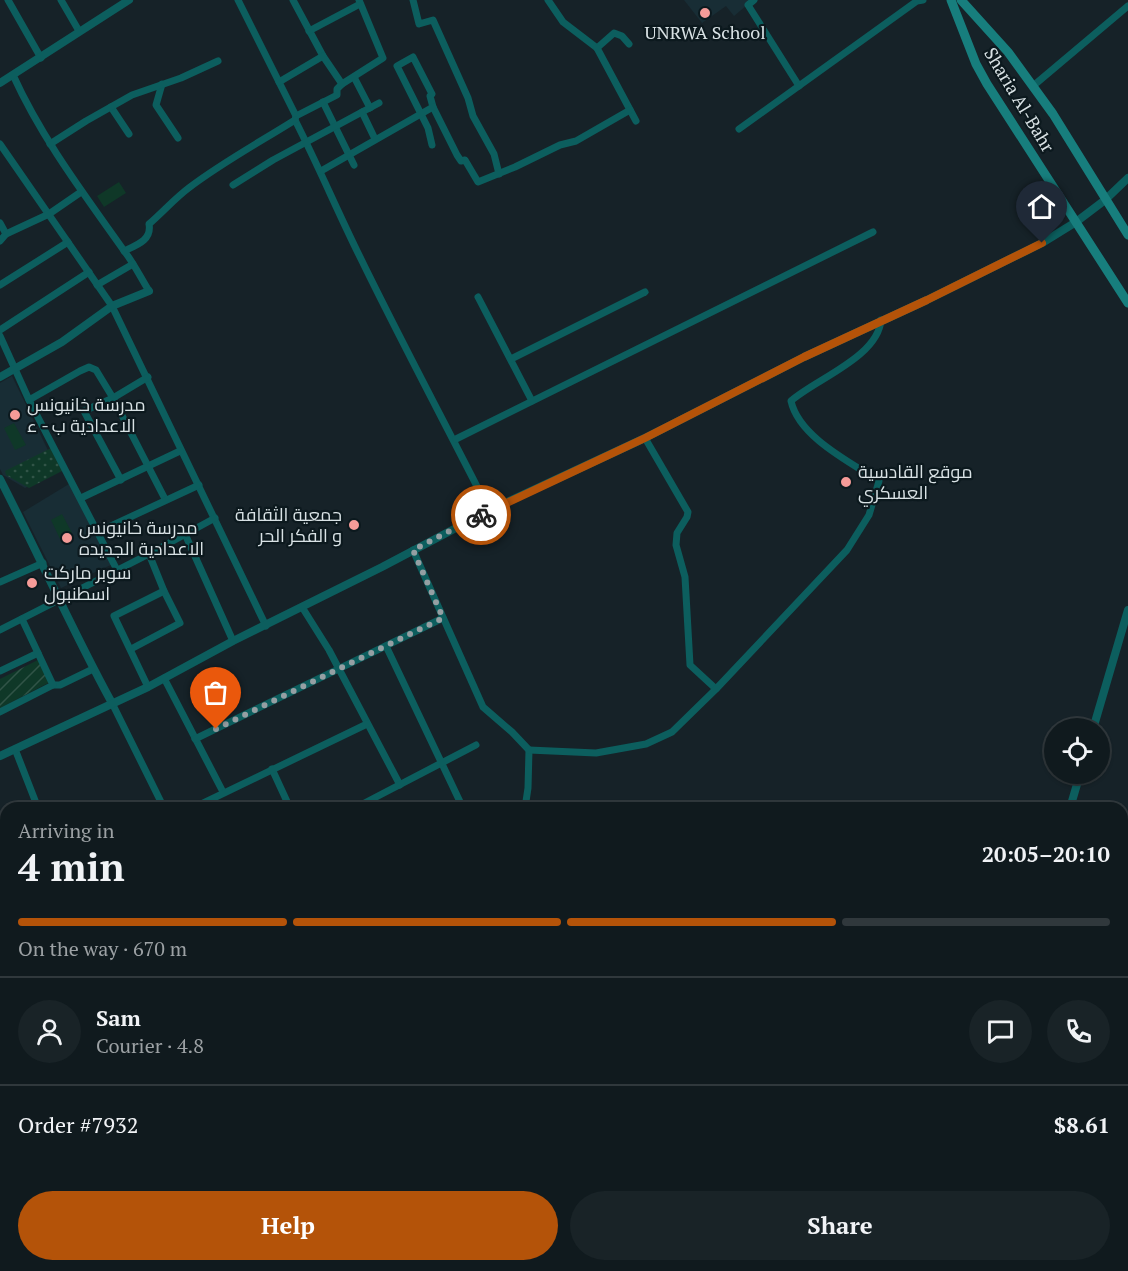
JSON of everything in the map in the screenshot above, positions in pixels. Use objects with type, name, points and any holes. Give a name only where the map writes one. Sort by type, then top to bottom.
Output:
[{"type":"main road","name":"Sharia Al-Bahr","points":[[951,0],[976,64],[987,84],[1128,303]]},
{"type":"main road","name":"Sharia Al-Bahr","points":[[961,0],[1008,52],[1053,114],[1128,235]]},
{"type":"street","points":[[8,0],[41,58]]},
{"type":"street","points":[[61,0],[79,31]]},
{"type":"street","points":[[1,80],[41,58],[115,4],[129,0]]},
{"type":"street","points":[[238,0],[279,82],[361,260],[489,510]]},
{"type":"street","points":[[293,0],[323,56],[342,84]]},
{"type":"street","points":[[413,0],[419,24],[433,20],[468,98],[473,116],[494,154],[499,174]]},
{"type":"street","points":[[548,0],[563,22],[597,48],[636,120]]},
{"type":"street","points":[[754,0],[748,5],[799,86]]},
{"type":"street","points":[[738,129],[859,41],[917,1],[923,0]]},
{"type":"street","points":[[124,251],[143,242],[149,232],[148,224],[217,167],[337,95],[337,89],[342,84],[383,58],[359,2],[309,31]]},
{"type":"street","points":[[1033,86],[1127,3]]},
{"type":"street","points":[[597,48],[614,33],[622,36],[628,44]]},
{"type":"street","points":[[279,82],[323,56]]},
{"type":"street","points":[[432,145],[428,128],[397,66],[413,57],[432,94],[430,96],[434,107],[461,161],[465,160],[478,182],[560,145],[576,141],[630,110]]},
{"type":"street","points":[[50,144],[132,95],[181,78],[218,61]]},
{"type":"street","points":[[0,377],[62,342],[112,306],[149,291],[133,264],[81,192],[50,144],[27,106],[13,75]]},
{"type":"street","points":[[354,77],[370,108]]},
{"type":"street","points":[[162,84],[156,105],[178,138]]},
{"type":"street","points":[[324,102],[354,165]]},
{"type":"street","points":[[233,185],[306,141],[379,103]]},
{"type":"street","points":[[111,106],[129,134]]},
{"type":"street","points":[[321,171],[434,107]]},
{"type":"street","points":[[362,112],[375,140]]},
{"type":"street","points":[[0,144],[112,306],[266,626]]},
{"type":"street","points":[[0,756],[148,687],[489,510],[645,438],[804,357],[1042,243],[1076,222],[1105,200],[1128,178]]},
{"type":"street","points":[[0,241],[6,234],[49,214],[81,192]]},
{"type":"street","points":[[0,223],[6,234]]},
{"type":"street","points":[[456,439],[873,232]]},
{"type":"street","points":[[0,285],[68,242]]},
{"type":"street","points":[[97,285],[133,264]]},
{"type":"street","points":[[0,330],[89,273]]},
{"type":"street","points":[[511,359],[645,292]]},
{"type":"street","points":[[478,297],[532,401]]},
{"type":"street","points":[[529,750],[596,753],[646,744],[672,732],[716,689],[847,550],[869,515],[879,481],[810,433],[793,411],[791,401],[867,348],[881,329],[881,320]]},
{"type":"street","points":[[0,336],[29,400],[117,570]]},
{"type":"street","points":[[29,400],[89,367],[96,370],[165,499]]},
{"type":"street","points":[[121,480],[84,411],[113,398],[148,377]]},
{"type":"street","points":[[645,438],[688,512],[676,533],[676,545],[685,577],[690,665],[716,689]]},
{"type":"street","points":[[81,498],[180,451]]},
{"type":"street","points":[[0,479],[43,563],[58,601],[161,802]]},
{"type":"street","points":[[98,532],[199,485]]},
{"type":"street","points":[[0,630],[215,518]]},
{"type":"street","points":[[185,534],[233,641]]},
{"type":"street","points":[[413,550],[483,706],[529,750],[526,802]]},
{"type":"street","points":[[131,649],[180,623],[149,554]]},
{"type":"street","points":[[0,582],[43,563]]},
{"type":"street","points":[[148,687],[114,616],[165,591]]},
{"type":"street","points":[[302,607],[339,669],[400,785]]},
{"type":"street","points":[[1096,718],[1128,610]]},
{"type":"street","points":[[195,739],[443,618]]},
{"type":"street","points":[[22,619],[53,685]]},
{"type":"street","points":[[386,646],[460,802]]},
{"type":"street","points":[[0,671],[38,653]]},
{"type":"street","points":[[0,712],[53,685],[60,686],[93,669]]},
{"type":"street","points":[[164,678],[223,792]]},
{"type":"street","points":[[205,802],[367,724]]},
{"type":"street","points":[[367,802],[476,746]]},
{"type":"street","points":[[15,749],[36,802]]},
{"type":"street","points":[[272,770],[287,802]]},
{"type":"street","points":[[1072,802],[1077,784]]},
{"type":"shaded area","name":"UNRWA School","points":[[684,0],[753,0],[734,16],[726,6],[702,23]]},
{"type":"shaded area","name":"مدرسة خانيونس الاعدادية ب - ء","points":[[12,376],[58,471],[25,488],[3,475],[0,469],[0,383]]},
{"type":"shaded area","name":"مدرسة خانيونس الاعدادية الجديده","points":[[69,484],[113,564],[61,588],[23,512]]},
{"type":"green space","points":[[119,182],[126,193],[104,207],[97,196]]},
{"type":"green space","points":[[14,423],[26,445],[15,450],[4,428]]},
{"type":"green space","points":[[51,448],[62,471],[29,488],[6,475],[5,471]]},
{"type":"green space","points":[[62,514],[72,533],[60,539],[51,520]]},
{"type":"green space","points":[[38,660],[50,682],[0,708],[0,679]]},
{"type":"way so far","points":[[216,729],[443,618],[413,550],[481,515]]},
{"type":"place","name":"UNRWA School","points":[[705,13]]},
{"type":"place","name":"مدرسة خانيونس الاعدادية ب - ء","points":[[15,415]]},
{"type":"place","name":"موقع القادسية العسكري","points":[[846,482]]},
{"type":"place","name":"جمعية الثقافة و الفكر الحر","points":[[354,525]]},
{"type":"place","name":"مدرسة خانيونس الاعدادية الجديده","points":[[67,538]]},
{"type":"place","name":"سوبر ماركت اسطنبول","points":[[32,583]]},
{"type":"route","points":[[481,515],[645,438],[804,357],[1042,243]]}]
